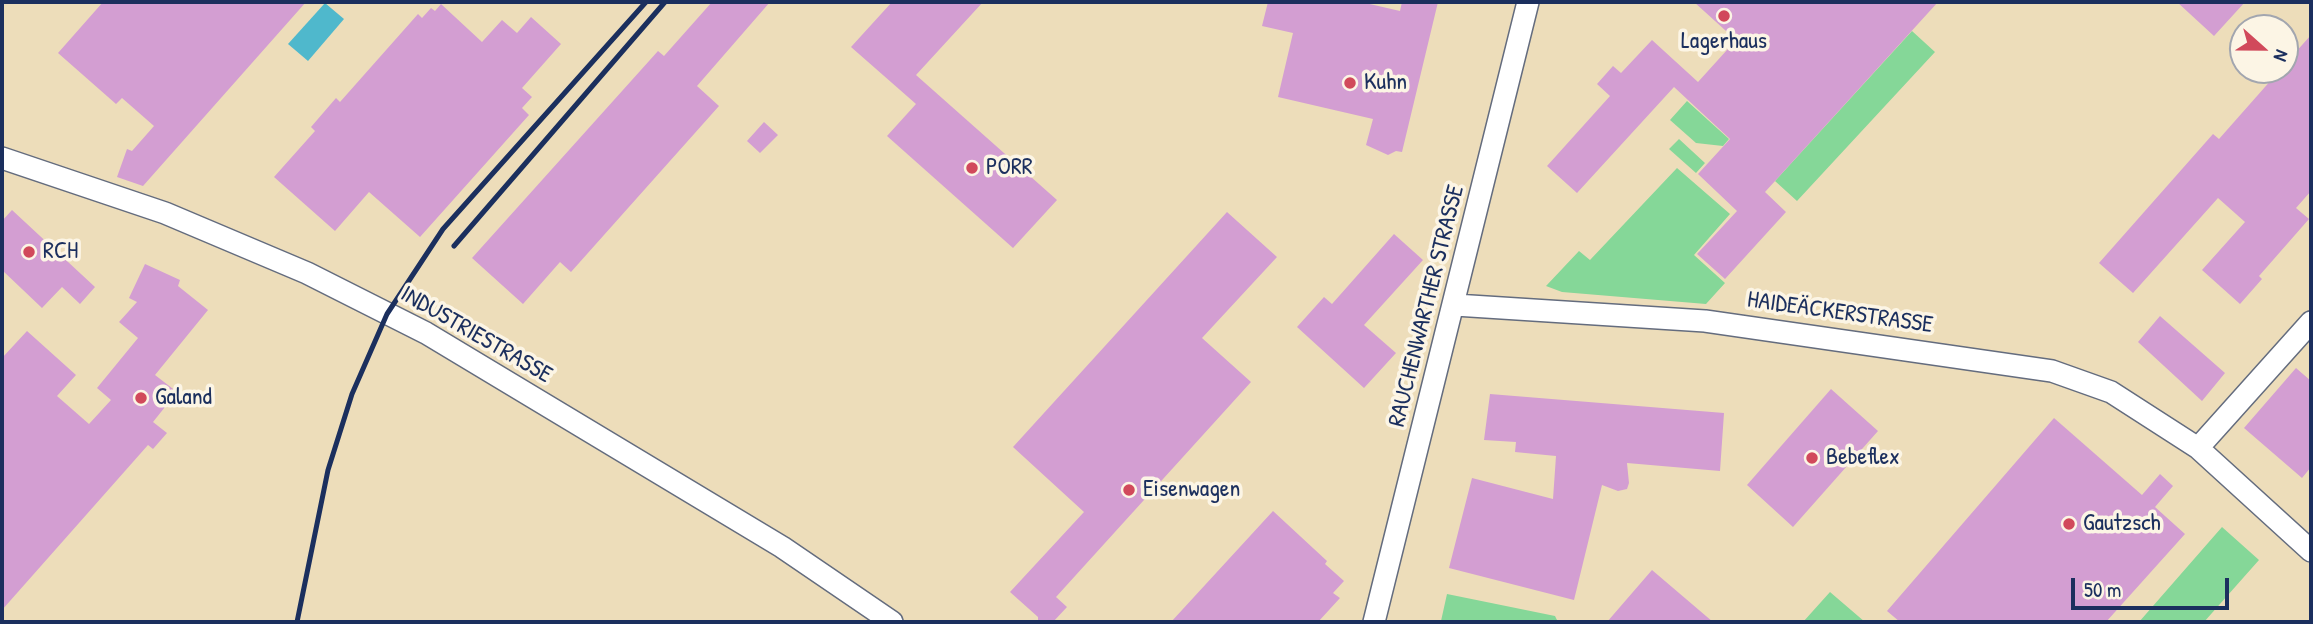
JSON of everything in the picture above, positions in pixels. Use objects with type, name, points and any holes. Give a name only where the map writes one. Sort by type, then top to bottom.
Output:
[{"type":"street","name":"RAUCHENWARTHER STRASSE","points":[[1374,622],[1455,305],[1528,2]]},
{"type":"street","name":"INDUSTRIESTRASSE","points":[[2,158],[165,213],[307,273],[426,333],[782,547],[892,622]]},
{"type":"street","name":"HAIDEÄCKERSTRASSE","points":[[1455,305],[1705,321],[2052,371],[2111,392],[2198,448],[2311,551]]},
{"type":"street","points":[[2198,448],[2311,322]]},
{"type":"green space","points":[[1912,31],[1935,52],[1797,201],[1775,181]]},
{"type":"green space","points":[[1687,101],[1729,139],[1723,146],[1696,143],[1670,120]]},
{"type":"green space","points":[[1679,139],[1705,163],[1696,173],[1669,149]]},
{"type":"green space","points":[[1677,168],[1730,214],[1694,255],[1725,283],[1706,304],[1562,292],[1546,286],[1579,251],[1590,260]]},
{"type":"green space","points":[[2222,527],[2259,560],[2204,622],[2139,622]]},
{"type":"green space","points":[[1830,592],[1865,622],[1803,622]]},
{"type":"green space","points":[[1447,594],[1555,616],[1558,622],[1431,622],[1441,621]]},
{"type":"water","points":[[325,3],[344,19],[308,61],[288,44]]},
{"type":"building","points":[[103,2],[306,2],[143,186],[117,177],[127,149],[132,151],[154,126],[122,98],[116,104],[58,53]]},
{"type":"building","points":[[712,2],[770,2],[697,86],[719,106],[571,272],[560,262],[523,304],[472,258],[658,51],[664,56]]},
{"type":"building","name":"PORR","points":[[892,2],[983,2],[916,75],[1057,200],[1013,248],[887,136],[916,104],[851,47]]},
{"type":"building","name":"Kuhn","points":[[1268,2],[1361,2],[1400,11],[1402,2],[1438,2],[1402,152],[1396,151],[1388,155],[1366,145],[1373,119],[1278,97],[1293,33],[1262,26]]},
{"type":"building","points":[[1694,2],[1938,2],[1765,192],[1786,212],[1725,279],[1697,254],[1737,211],[1698,174],[1730,139],[1674,87],[1577,193],[1547,166],[1610,96],[1597,84],[1613,66],[1621,73],[1652,40],[1698,82],[1736,40]]},
{"type":"building","points":[[2177,2],[2245,2],[2234,14],[2229,14],[2229,20],[2214,36]]},
{"type":"building","points":[[441,4],[482,42],[502,20],[517,33],[531,17],[561,44],[522,88],[532,97],[522,108],[529,115],[420,237],[369,192],[335,231],[274,177],[315,131],[311,127],[336,98],[340,102],[418,14],[422,18],[431,8],[435,11]]},
{"type":"building","points":[[2311,35],[2311,191],[2296,208],[2309,219],[2259,276],[2262,279],[2240,304],[2202,270],[2245,222],[2218,198],[2133,293],[2099,263],[2213,134],[2219,139],[2268,84],[2299,84],[2299,48]]},
{"type":"building","points":[[764,122],[778,135],[760,153],[747,141]]},
{"type":"building","name":"RCH","points":[[12,210],[95,287],[80,304],[62,287],[42,308],[2,270],[2,221]]},
{"type":"building","points":[[1227,212],[1277,257],[1202,338],[1251,382],[1056,597],[1067,607],[1053,622],[1038,621],[1038,617],[1010,592],[1084,512],[1013,447]]},
{"type":"building","points":[[1394,234],[1423,260],[1364,325],[1396,353],[1364,388],[1297,327],[1324,297],[1332,304]]},
{"type":"building","points":[[145,264],[180,280],[178,286],[208,310],[155,375],[177,392],[153,422],[167,433],[153,449],[148,445],[2,610],[2,358],[27,331],[76,375],[57,396],[89,424],[111,400],[97,388],[138,338],[119,322],[137,302],[129,298]]},
{"type":"building","points":[[2160,316],[2225,373],[2202,401],[2138,342]]},
{"type":"building","points":[[2296,368],[2311,381],[2311,467],[2302,478],[2244,428]]},
{"type":"building","name":"Bebeflex","points":[[1831,389],[1878,431],[1793,527],[1747,485]]},
{"type":"building","points":[[1490,394],[1724,413],[1720,471],[1627,463],[1627,489],[1618,491],[1602,485],[1574,600],[1449,568],[1472,478],[1553,499],[1556,456],[1515,452],[1516,442],[1484,440]]},
{"type":"building","name":"Gautzsch","points":[[2054,418],[2142,495],[2160,474],[2173,486],[2155,507],[2185,534],[2106,622],[1900,622],[1887,611]]},
{"type":"building","points":[[1273,511],[1327,561],[1325,564],[1344,581],[1333,593],[1340,598],[1318,622],[1171,622]]},
{"type":"building","points":[[1652,570],[1713,622],[1607,622]]},
{"type":"railway","points":[[297,622],[328,470],[352,394],[387,314],[443,229],[646,2]]},
{"type":"railway","points":[[454,246],[665,2]]},
{"type":"place","name":"Lagerhaus","points":[[1724,16]]},
{"type":"place","name":"Kuhn","points":[[1350,83]]},
{"type":"place","name":"PORR","points":[[972,168]]},
{"type":"place","name":"RCH","points":[[29,252]]},
{"type":"place","name":"Galand","points":[[141,398]]},
{"type":"place","name":"Bebeflex","points":[[1812,458]]},
{"type":"place","name":"Eisenwagen","points":[[1129,490]]},
{"type":"place","name":"Gautzsch","points":[[2069,524]]}]
